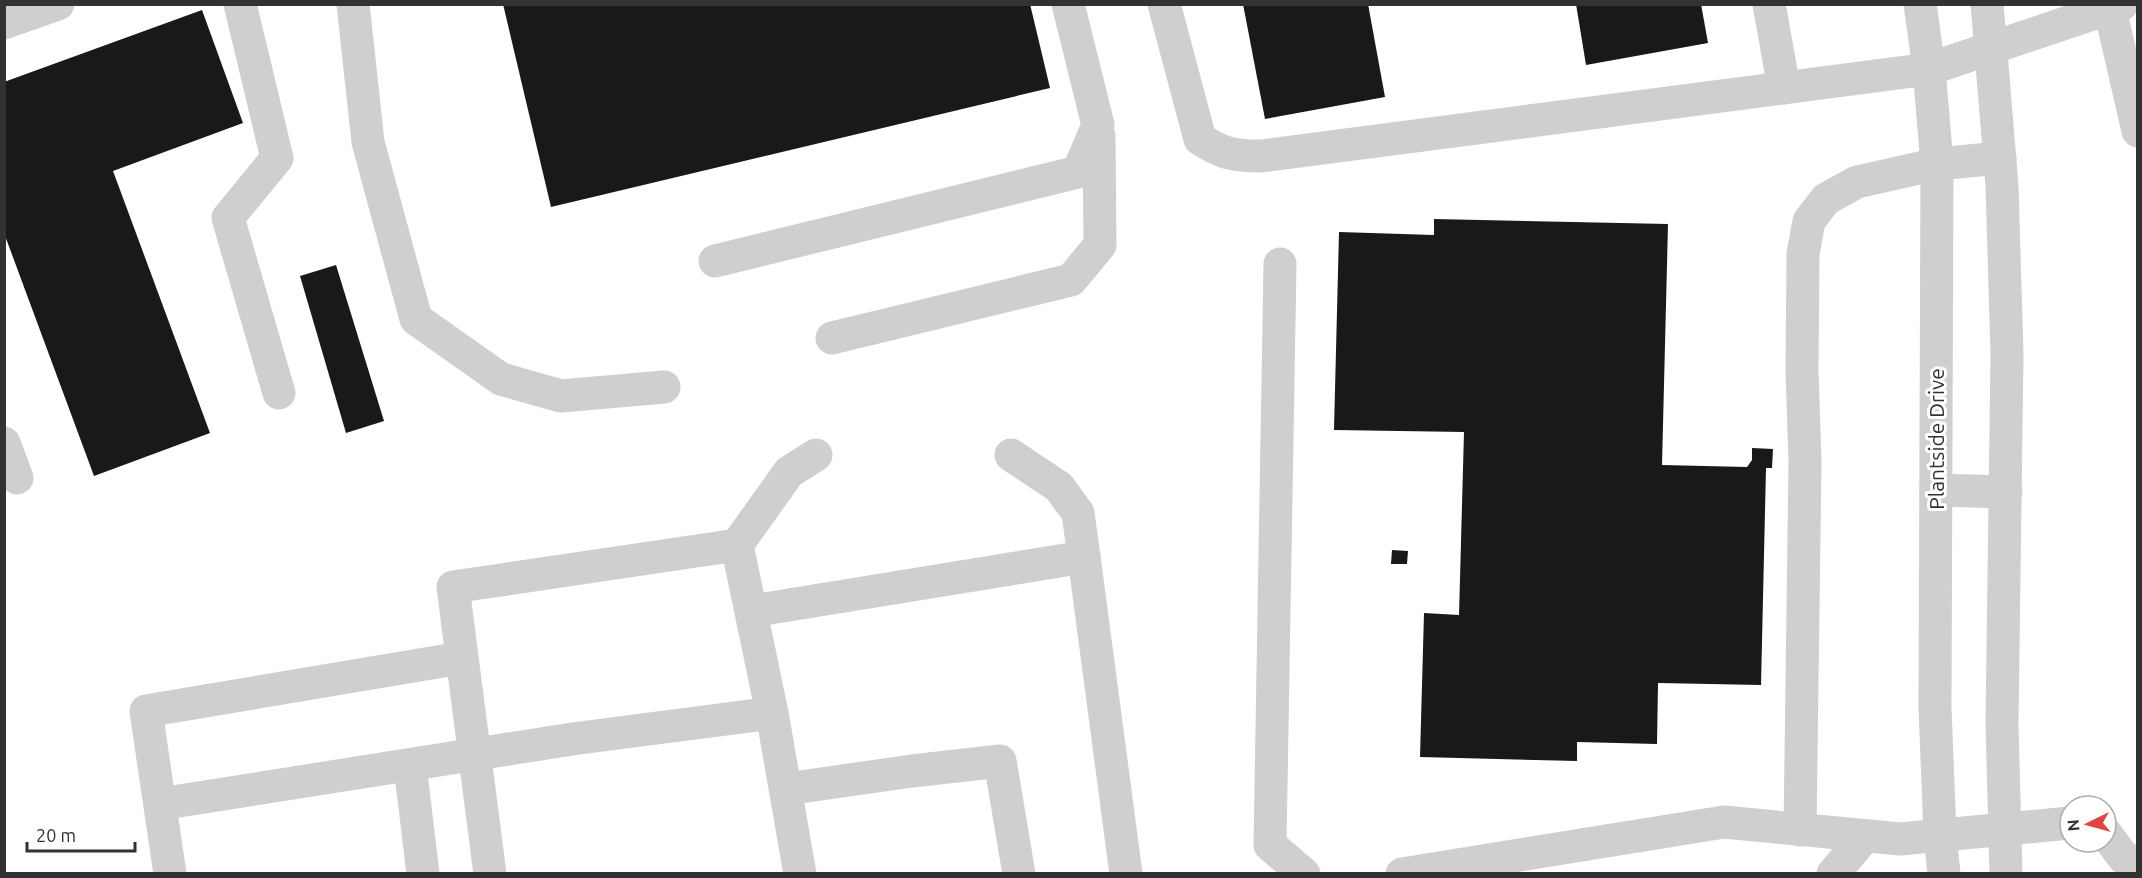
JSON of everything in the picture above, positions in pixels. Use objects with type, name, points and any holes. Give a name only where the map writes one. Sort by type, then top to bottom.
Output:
[{"type":"street","points":[[4,23],[58,4]]},
{"type":"street","points":[[240,4],[277,158],[228,218],[279,393]]},
{"type":"street","points":[[353,4],[368,142],[416,319],[501,379],[561,396],[664,387]]},
{"type":"street","points":[[832,338],[1071,280],[1100,244],[1098,125],[1068,4]]},
{"type":"street","points":[[1164,4],[1200,139],[1215,149],[1233,156],[1261,156],[1929,69],[2116,7],[2138,131]]},
{"type":"street","points":[[1769,4],[1784,88]]},
{"type":"street","name":"Plantside Drive","points":[[1920,4],[1929,69],[1937,164],[1935,708],[1940,834],[1944,873]]},
{"type":"street","points":[[1988,4],[2000,158],[2007,354],[2002,724],[2006,873]]},
{"type":"street","points":[[715,261],[1078,172],[1098,125]]},
{"type":"street","points":[[1800,830],[1805,461],[1802,359],[1803,254],[1809,221],[1826,199],[1857,182],[1937,164],[2000,158]]},
{"type":"street","points":[[1280,264],[1270,845],[1304,873]]},
{"type":"street","points":[[4,443],[17,478]]},
{"type":"street","points":[[800,873],[772,713],[737,545],[789,472],[816,454]]},
{"type":"street","points":[[1011,455],[1059,487],[1078,513],[1126,873]]},
{"type":"street","points":[[1936,490],[2006,492]]},
{"type":"street","points":[[490,873],[453,587],[737,545]]},
{"type":"street","points":[[752,611],[1084,556]]},
{"type":"street","points":[[170,873],[146,711],[462,658]]},
{"type":"street","points":[[160,804],[572,739],[772,713]]},
{"type":"street","points":[[786,789],[1000,761],[1019,873]]},
{"type":"street","points":[[410,765],[423,873]]},
{"type":"street","points":[[1402,873],[1724,822],[1900,839],[2058,824]]},
{"type":"street","points":[[1833,873],[1865,836]]},
{"type":"building","points":[[503,4],[1030,4],[1050,88],[551,207]]},
{"type":"building","points":[[1243,4],[1368,4],[1385,97],[1265,119]]},
{"type":"building","points":[[1576,4],[1701,4],[1708,43],[1586,65]]},
{"type":"building","points":[[202,10],[243,123],[113,171],[210,433],[94,476],[4,233],[4,82]]},
{"type":"building","points":[[1434,219],[1668,224],[1662,465],[1747,467],[1752,460],[1752,448],[1773,449],[1772,468],[1766,468],[1761,685],[1658,683],[1657,744],[1577,742],[1577,761],[1420,757],[1424,613],[1459,615],[1464,432],[1334,430],[1339,232],[1434,235]]},
{"type":"building","points":[[336,265],[384,421],[346,433],[300,276]]},
{"type":"building","points":[[1392,550],[1408,551],[1407,564],[1391,564]]}]
